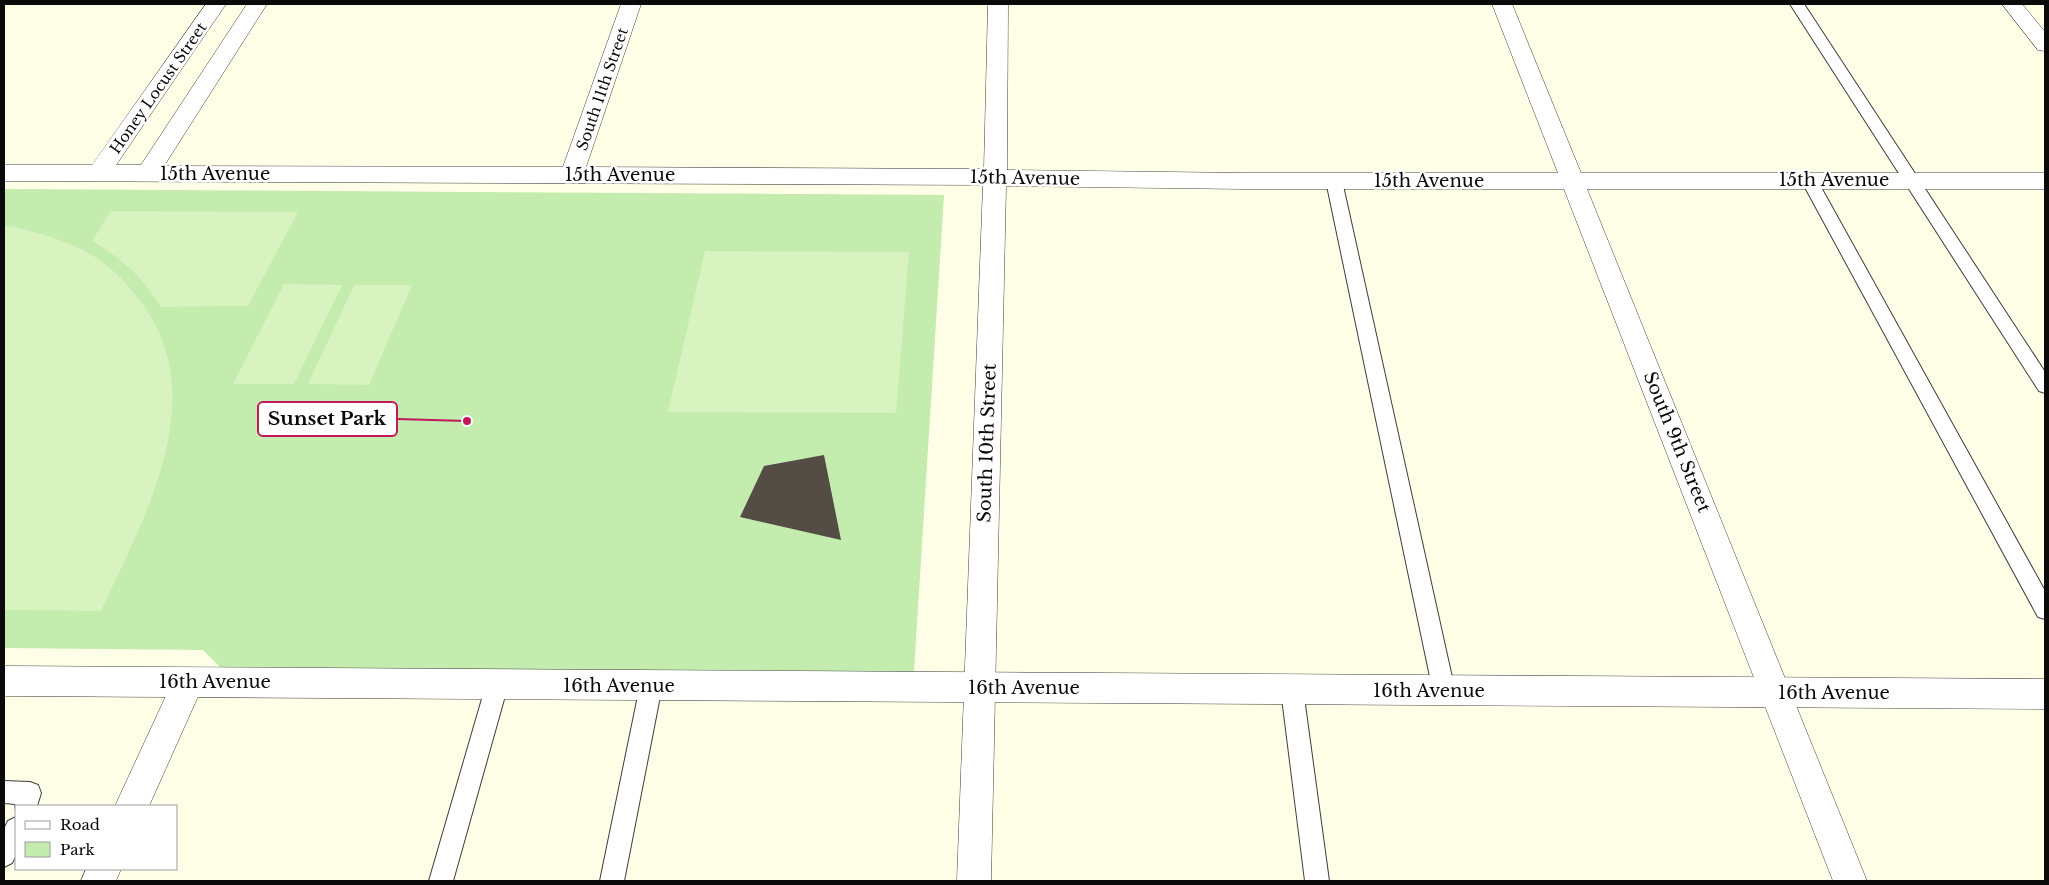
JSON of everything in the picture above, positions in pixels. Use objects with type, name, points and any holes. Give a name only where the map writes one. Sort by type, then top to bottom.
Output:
[{"type":"street","name":"Honey Locust Street","points":[[99,173],[216,4]]},
{"type":"street","name":"Honey Locust Street","points":[[148,173],[257,4]]},
{"type":"street","name":"South 11th Street","points":[[572,175],[631,4]]},
{"type":"street","name":"South 10th Street","points":[[974,881],[995,178],[998,4]]},
{"type":"street","name":"South 9th Street","points":[[1502,4],[1850,881]]},
{"type":"street","points":[[2012,4],[2045,45]]},
{"type":"street","name":"15th Avenue","points":[[4,173],[1574,182],[1809,180],[2045,181]]},
{"type":"street","name":"16th Avenue","points":[[4,681],[2045,694]]},
{"type":"street","points":[[132,805],[188,683]]},
{"type":"lane","points":[[1797,4],[2045,386]]},
{"type":"lane","points":[[1809,180],[2045,610]]},
{"type":"lane","points":[[1334,181],[1444,691]]},
{"type":"lane","points":[[441,881],[497,685]]},
{"type":"lane","points":[[612,881],[651,686]]},
{"type":"lane","points":[[1292,690],[1318,881]]},
{"type":"lane","points":[[4,792],[28,799]]},
{"type":"lane","points":[[4,856],[15,831]]},
{"type":"green space","points":[[4,189],[944,195],[913,687],[235,682],[203,650],[4,648]]},
{"type":"green space","points":[[111,211],[298,212],[248,306],[161,307],[146,286],[123,262],[92,241]]},
{"type":"green space","points":[[4,225],[61,240],[100,260],[114,271],[132,291],[157,329],[170,368],[172,409],[166,450],[154,492],[101,611],[4,610]]},
{"type":"green space","points":[[705,251],[909,252],[896,413],[668,412]]},
{"type":"green space","points":[[284,284],[342,285],[294,384],[233,384]]},
{"type":"green space","points":[[354,285],[412,285],[369,385],[308,384]]},
{"type":"building","points":[[824,455],[841,540],[740,517],[764,466]]},
{"type":"place","name":"Sunset Park","points":[[467,421]]}]
